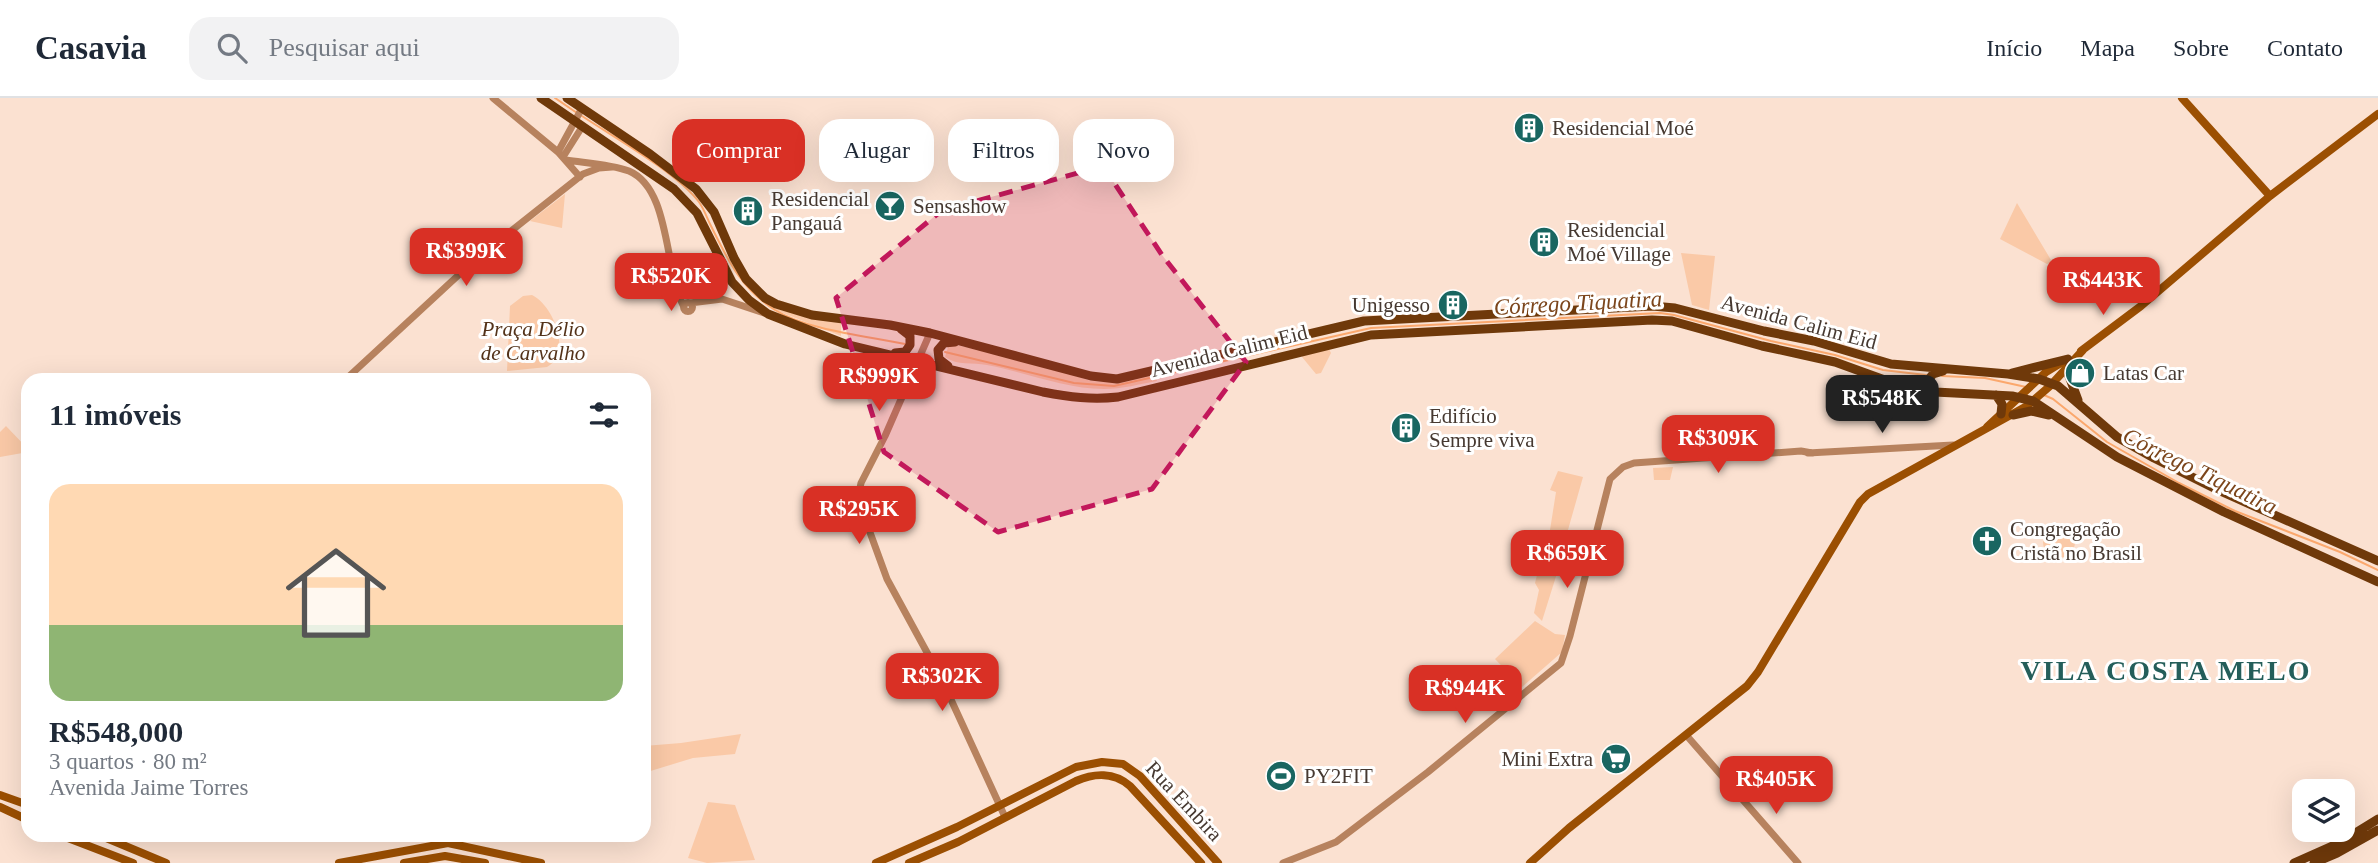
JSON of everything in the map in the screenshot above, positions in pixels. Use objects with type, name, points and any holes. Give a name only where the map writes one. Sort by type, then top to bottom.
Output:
[{"type":"main road","name":"Avenida Calim Eid","points":[[541,98],[640,147],[696,189],[714,212],[746,279],[765,298],[787,309],[930,333],[1109,379],[1207,359],[1341,325],[1387,319],[1652,306],[1675,308],[1709,324],[1835,362],[1904,387],[2020,397],[2034,401],[2116,457],[2200,500],[2290,531]]},
{"type":"main road","name":"Avenida Calim Eid","points":[[567,98],[579,117],[686,200],[697,213],[733,282],[749,300],[768,314],[829,338],[918,362],[1068,397],[1099,398],[1130,394],[1371,335],[1652,320],[1709,324],[1814,341],[1891,364],[2038,379],[2079,402],[2117,437],[2290,531]]},
{"type":"main road","points":[[2182,98],[2270,196]]},
{"type":"main road","points":[[1531,863],[1569,828],[1687,736],[1753,679],[1864,498],[1888,481],[2013,415],[2034,401],[2083,350],[2141,306],[2270,196],[2378,114]]},
{"type":"main road","points":[[880,352],[902,353],[910,345],[907,333],[890,325]]},
{"type":"main road","points":[[957,371],[940,361],[938,349],[946,343],[971,344]]},
{"type":"main road","points":[[2009,374],[2025,368],[2069,362]]},
{"type":"main road","points":[[1987,427],[2038,379],[2069,362]]},
{"type":"main road","points":[[2069,362],[2070,376],[2079,402]]},
{"type":"main road","points":[[1933,390],[1928,379],[1936,372],[1948,369]]},
{"type":"main road","points":[[1996,395],[2002,404],[2001,414]]},
{"type":"main road","points":[[2013,415],[2038,412],[2062,419]]},
{"type":"main road","points":[[2091,438],[2102,426]]},
{"type":"main road","points":[[2290,531],[2378,561]]},
{"type":"main road","points":[[2290,531],[2378,582]]},
{"type":"main road","name":"Rua Embira","points":[[1000,805],[1076,767],[1102,762],[1123,764],[1140,776],[1218,863]]},
{"type":"main road","name":"Rua Embira","points":[[1006,817],[1086,777],[1106,775],[1118,778],[1135,791],[1201,863]]},
{"type":"main road","points":[[0,795],[21,802]]},
{"type":"main road","points":[[876,863],[924,843],[1000,805]]},
{"type":"main road","points":[[0,807],[21,817]]},
{"type":"main road","points":[[909,863],[1006,817]]},
{"type":"main road","points":[[2294,863],[2332,847],[2378,820]]},
{"type":"main road","points":[[2314,863],[2378,830]]},
{"type":"main road","points":[[78,842],[133,863]]},
{"type":"main road","points":[[116,842],[166,863]]},
{"type":"main road","points":[[339,863],[448,843],[541,863]]},
{"type":"main road","points":[[404,863],[445,856],[485,863]]},
{"type":"street","points":[[493,98],[563,156],[580,177]]},
{"type":"street","points":[[563,156],[579,117]]},
{"type":"street","points":[[563,156],[632,172],[643,179],[651,189],[660,215],[678,293],[689,305],[722,299],[768,314]]},
{"type":"street","points":[[353,373],[464,270],[580,177],[593,170],[612,167]]},
{"type":"street","points":[[722,299],[730,292],[733,282]]},
{"type":"street","points":[[930,333],[859,488],[860,505],[887,579],[942,680],[1006,817]]},
{"type":"street","points":[[1283,863],[1336,842],[1428,772],[1560,663],[1570,636],[1610,479],[1623,467],[1639,463],[1801,451],[1812,453],[1953,445]]},
{"type":"street","points":[[1687,736],[1798,863]]},
{"type":"highlighted area","points":[[1103,166],[1162,255],[1246,362],[1152,489],[998,532],[884,452],[836,298],[941,211]]},
{"type":"green space","points":[[565,194],[562,228],[530,221]]},
{"type":"green space","points":[[2017,203],[2051,260],[2050,263],[2047,264],[2000,239]]},
{"type":"green space","points":[[1681,253],[1715,256],[1709,310],[1692,305]]},
{"type":"green space","name":"Praça Délio de Carvalho","points":[[532,295],[540,300],[553,318],[559,351],[555,360],[547,367],[507,371],[510,306],[523,296]]},
{"type":"green space","points":[[762,299],[841,323],[841,336],[778,311]]},
{"type":"green space","points":[[956,345],[1030,361],[1091,381],[1108,382],[1155,373],[1157,381],[1111,389],[1075,386],[987,365],[955,362],[945,357],[948,347]]},
{"type":"green space","points":[[1329,349],[1331,353],[1321,373],[1316,374],[1302,354]]},
{"type":"green space","points":[[6,426],[21,442],[21,453],[0,457],[0,432]]},
{"type":"green space","points":[[1673,467],[1670,480],[1654,480],[1653,468]]},
{"type":"green space","points":[[1558,471],[1583,477],[1564,544],[1541,539],[1543,530],[1550,530],[1556,492],[1550,490]]},
{"type":"green space","points":[[2059,526],[2070,531],[2075,542],[2070,553],[2059,558],[2048,553],[2043,542],[2048,531]]},
{"type":"green space","points":[[1549,552],[1563,554],[1542,621],[1534,613],[1539,590],[1535,583],[1541,559],[1547,561]]},
{"type":"green space","points":[[1535,621],[1555,634],[1565,635],[1562,652],[1522,687],[1495,659]]},
{"type":"green space","points":[[741,734],[735,754],[693,758],[651,771],[651,745]]},
{"type":"green space","points":[[708,802],[735,805],[755,860],[707,863],[688,858]]},
{"type":"waterway","name":"Córrego Tiquatira","points":[[555,98],[577,113]]},
{"type":"waterway","name":"Córrego Tiquatira","points":[[582,116],[661,167],[689,191],[701,205],[737,273],[763,302],[803,323],[905,344]]},
{"type":"waterway","name":"Córrego Tiquatira","points":[[945,352],[1074,383],[1114,386],[1371,328],[1660,313],[1835,355],[1883,370],[1926,375]]},
{"type":"waterway","name":"Córrego Tiquatira","points":[[1942,376],[1985,378],[2026,387]]},
{"type":"waterway","name":"Córrego Tiquatira","points":[[2044,395],[2053,399],[2107,442],[2179,483],[2235,511],[2340,552],[2378,570]]},
{"type":"place","name":"Residencial Moé","points":[[1529,128]]},
{"type":"place","name":"Sensashow","points":[[890,206]]},
{"type":"place","name":"Residencial Pangauá","points":[[748,211]]},
{"type":"place","name":"Residencial Moé Village","points":[[1544,242]]},
{"type":"place","name":"Unigesso","points":[[1453,305]]},
{"type":"place","name":"Latas Car","points":[[2080,373]]},
{"type":"place","name":"Edifício Sempre viva","points":[[1406,428]]},
{"type":"place","name":"Congregação Cristã no Brasil","points":[[1987,541]]},
{"type":"place","name":"Mini Extra","points":[[1616,759]]},
{"type":"place","name":"PY2FIT","points":[[1281,776]]},
{"type":"district","name":"VILA COSTA MELO","points":[[2166,670]]}]
